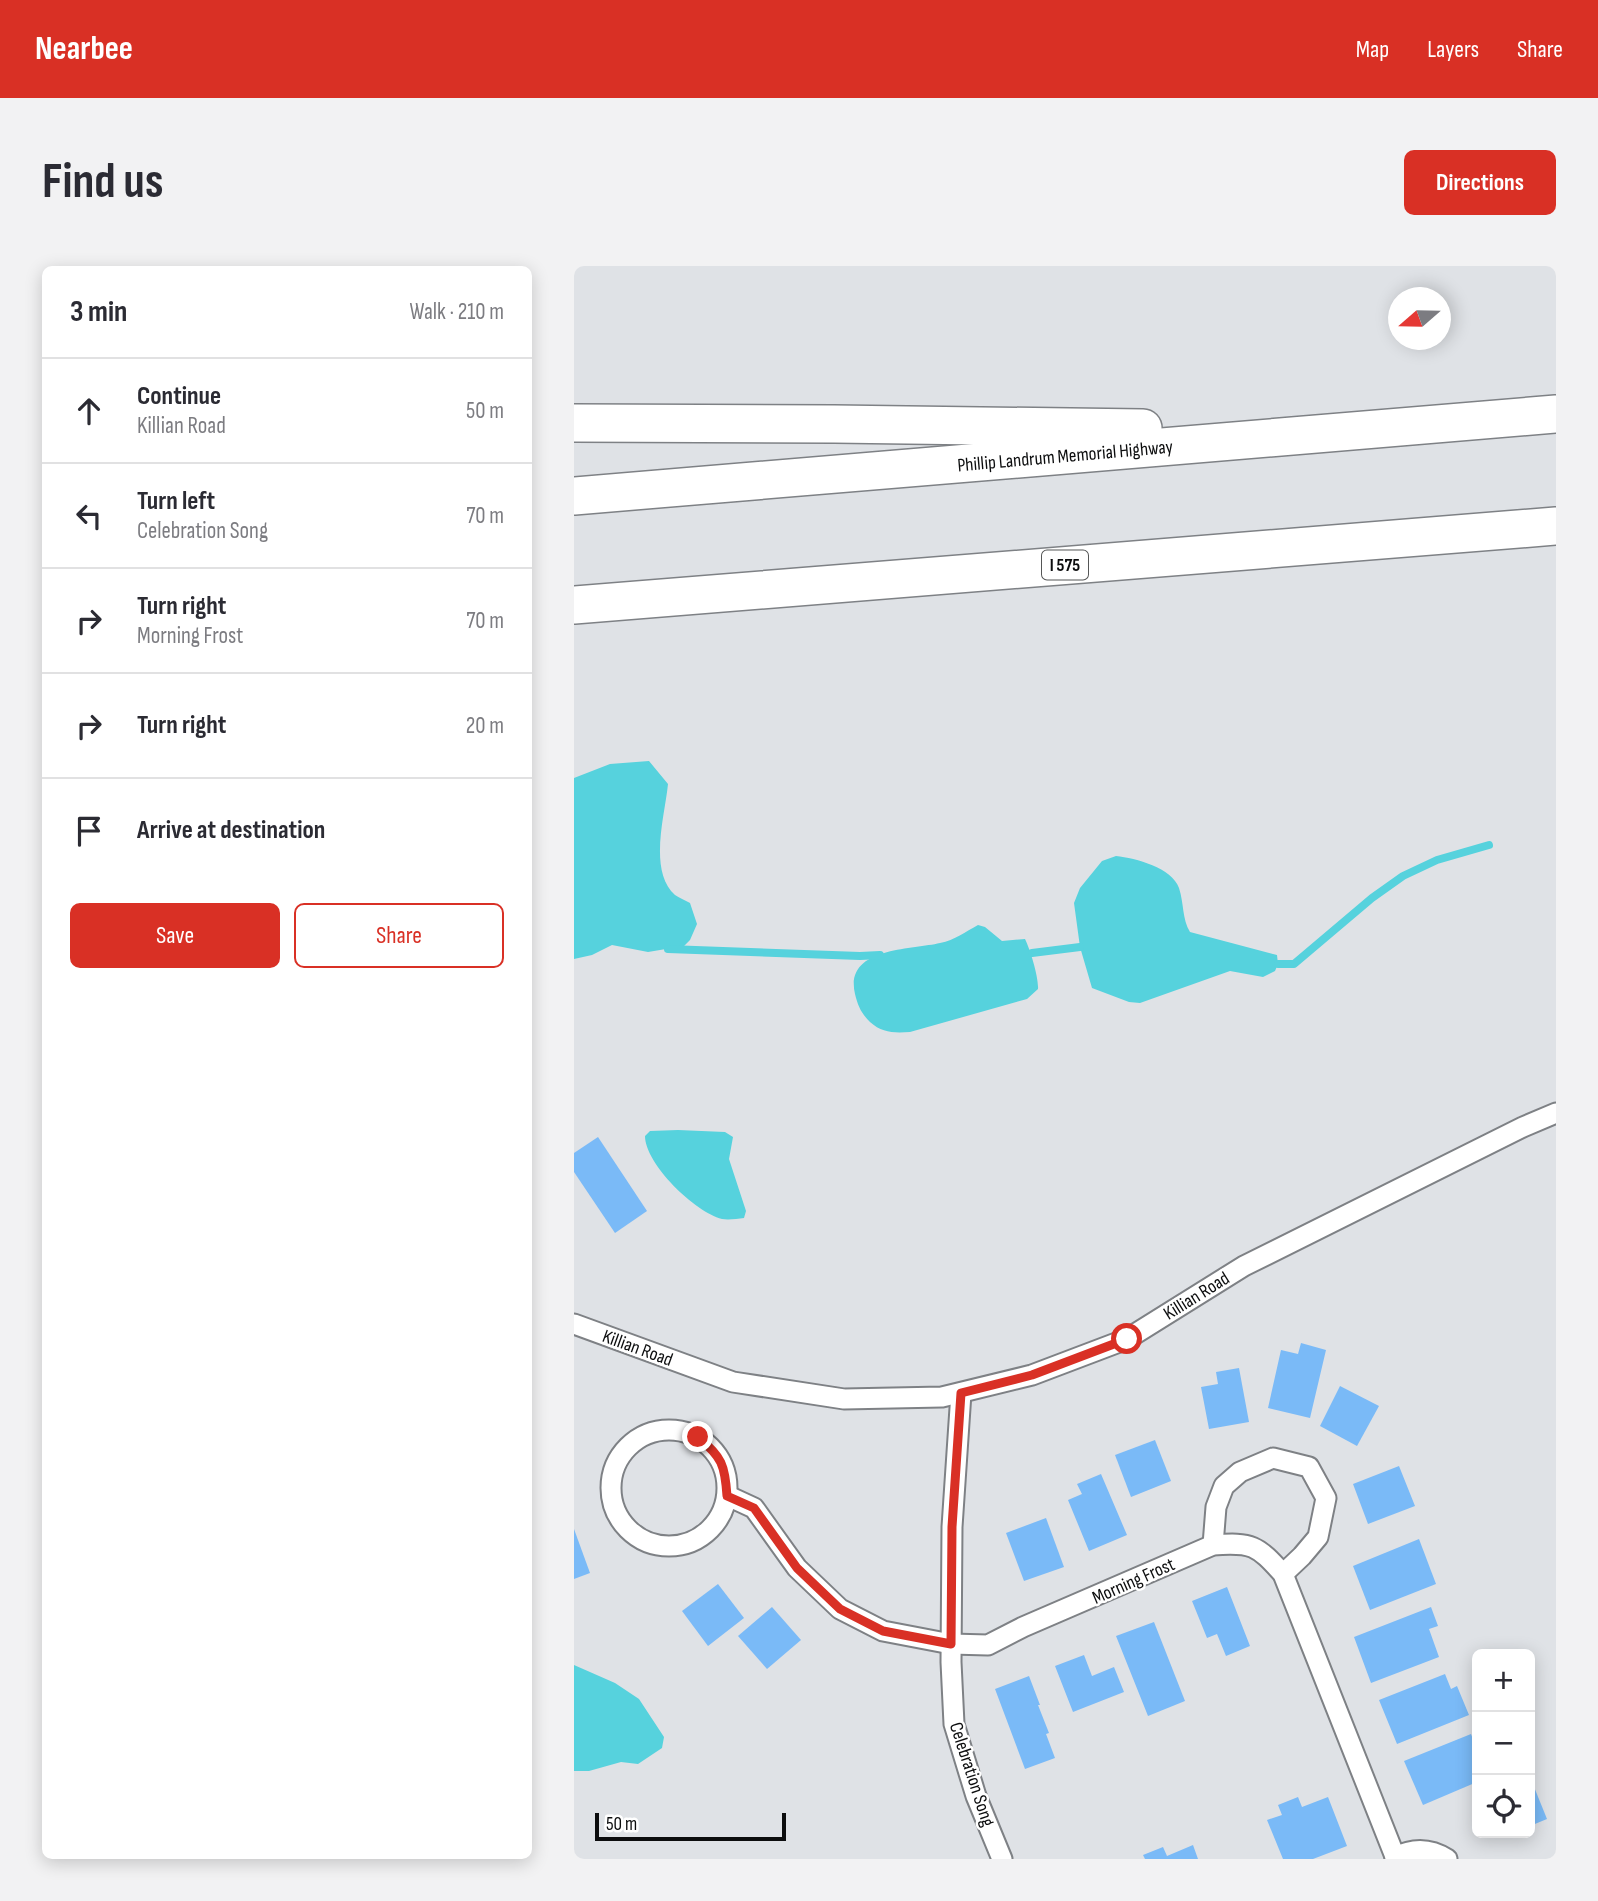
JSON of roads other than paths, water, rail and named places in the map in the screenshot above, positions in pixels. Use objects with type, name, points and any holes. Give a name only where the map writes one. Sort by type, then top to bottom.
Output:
[{"type":"highway","name":"Phillip Landrum Memorial Highway","points":[[574,496],[1556,414]]},
{"type":"highway","points":[[574,424],[1347,430]]},
{"type":"highway","name":"I 575","points":[[574,606],[1556,526]]},
{"type":"street","name":"Killian Road","points":[[574,1324],[733,1382],[844,1399],[942,1397],[961,1393],[1032,1375],[1127,1339],[1244,1266],[1556,1113]]},
{"type":"street","name":"Celebration Song","points":[[961,1393],[952,1527],[951,1644],[954,1724],[976,1796],[1002,1859]]},
{"type":"street","points":[[676,1429],[698,1437],[716,1452],[726,1472],[727,1496],[720,1518],[705,1535],[685,1545],[662,1547],[640,1539],[623,1524],[612,1504],[611,1481],[618,1459],[633,1441],[654,1431],[676,1429]]},
{"type":"street","points":[[1213,1545],[1216,1507],[1224,1486],[1240,1472],[1273,1458],[1309,1467],[1326,1498],[1318,1537],[1283,1574]]},
{"type":"street","name":"Morning Frost","points":[[727,1496],[754,1508],[797,1568],[840,1609],[883,1631],[951,1644],[988,1645],[1213,1545],[1235,1543],[1262,1550],[1283,1574],[1395,1858]]},
{"type":"street","points":[[1395,1858],[1408,1850],[1422,1849],[1447,1859]]},
{"type":"water","points":[[649,761],[668,784],[660,842],[662,872],[675,895],[690,903],[697,924],[690,940],[684,946],[648,952],[612,945],[592,955],[574,959],[574,778],[610,764]]},
{"type":"water","points":[[1116,856],[1152,865],[1175,881],[1190,932],[1277,955],[1278,964],[1275,971],[1263,977],[1230,971],[1140,1003],[1129,1002],[1092,988],[1080,947],[1074,903],[1080,888],[1102,861]]},
{"type":"water","points":[[978,925],[985,927],[1002,941],[1025,939],[1038,984],[1038,989],[1027,999],[910,1032],[884,1030],[867,1019],[855,994],[854,979],[860,967],[869,959],[897,950],[945,942]]},
{"type":"water","points":[[650,1131],[725,1132],[733,1137],[729,1159],[746,1211],[744,1218],[724,1219],[711,1215],[686,1197],[662,1173],[647,1147],[645,1136]]},
{"type":"water","points":[[574,1665],[615,1683],[639,1699],[664,1737],[662,1748],[638,1764],[621,1762],[589,1771],[574,1771]]},
{"type":"waterway","points":[[1278,964],[1294,964],[1372,898],[1403,876],[1437,860],[1489,845]]},
{"type":"waterway","points":[[1032,953],[1080,947]]},
{"type":"waterway","points":[[668,949],[880,955]]}]
